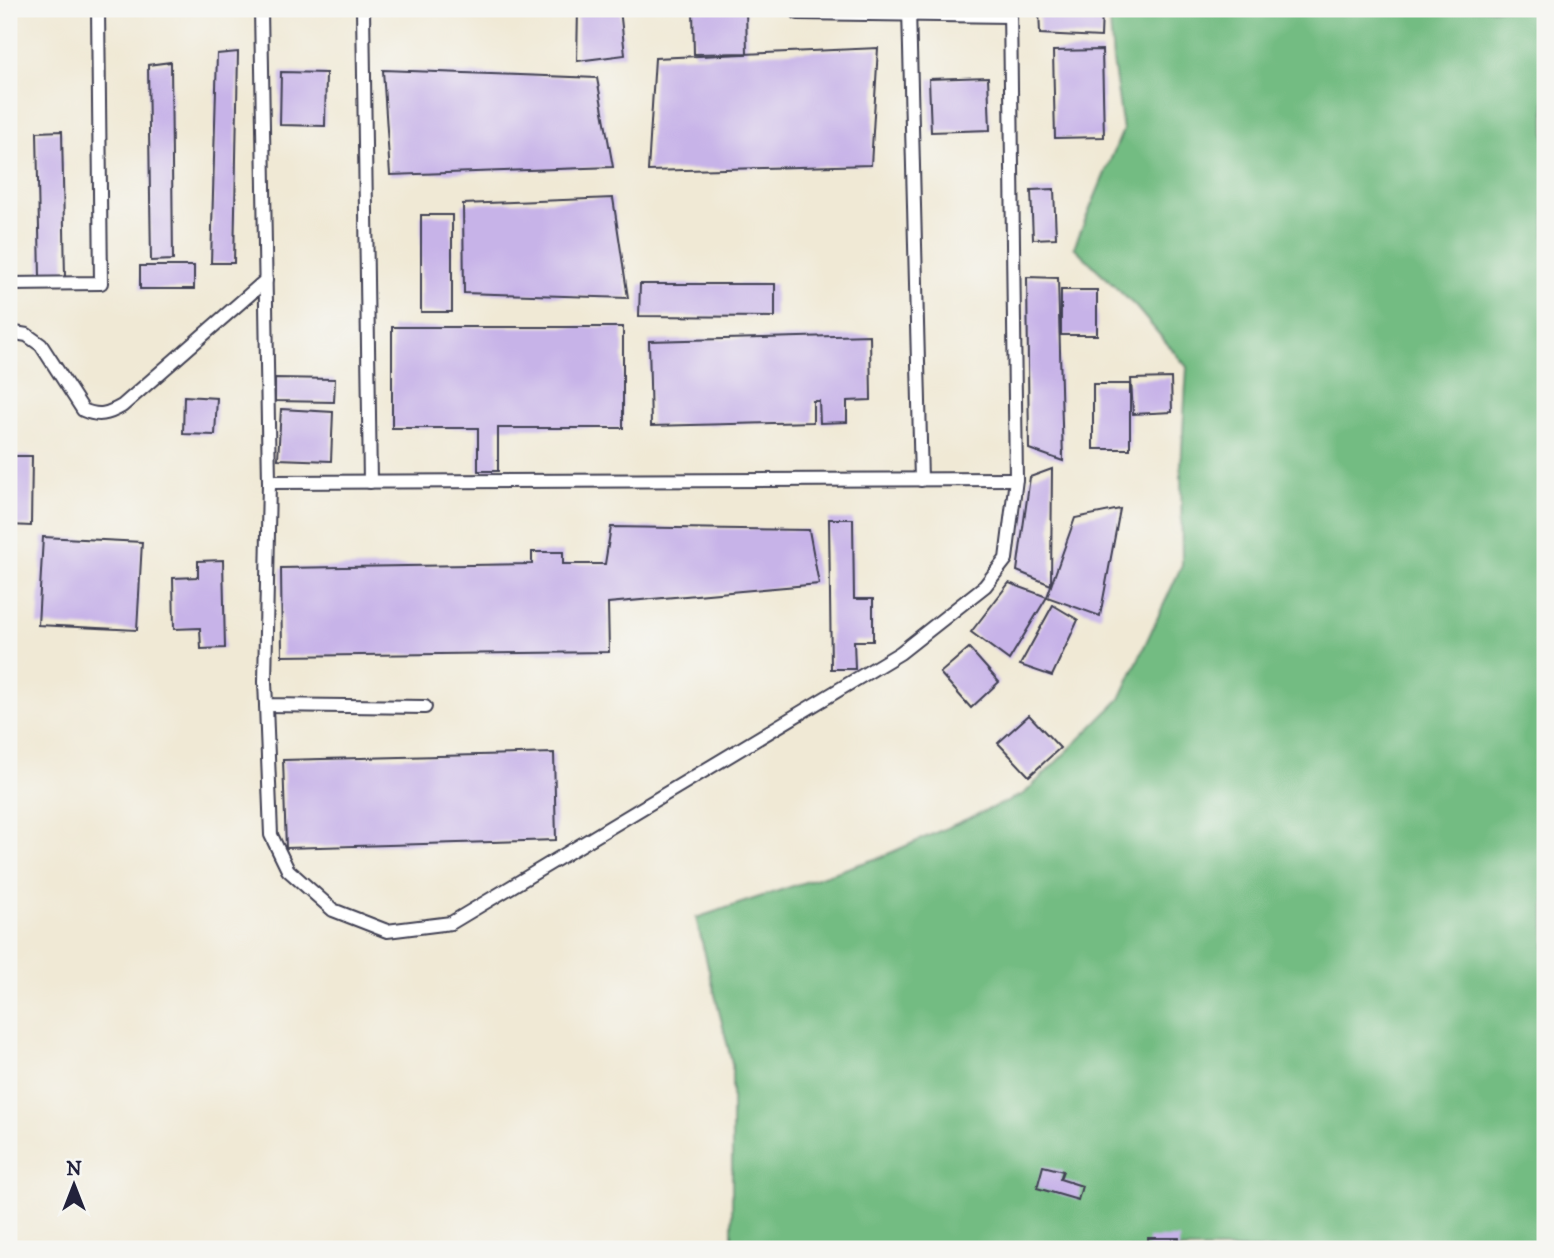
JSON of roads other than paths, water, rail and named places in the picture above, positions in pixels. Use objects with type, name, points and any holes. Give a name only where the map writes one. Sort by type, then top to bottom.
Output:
[{"type":"lane","points":[[9,284],[100,284],[98,9]]},
{"type":"lane","points":[[261,9],[269,482],[265,705],[271,835],[288,870],[333,910],[387,931],[451,923],[900,653],[985,586],[1006,559],[1016,480],[1010,12],[799,13]]},
{"type":"lane","points":[[363,9],[370,482]]},
{"type":"lane","points":[[909,12],[921,480]]},
{"type":"lane","points":[[9,332],[27,335],[41,345],[83,410],[93,414],[108,414],[122,406],[267,280]]},
{"type":"lane","points":[[269,482],[1016,480]]},
{"type":"lane","points":[[265,705],[425,707]]}]
